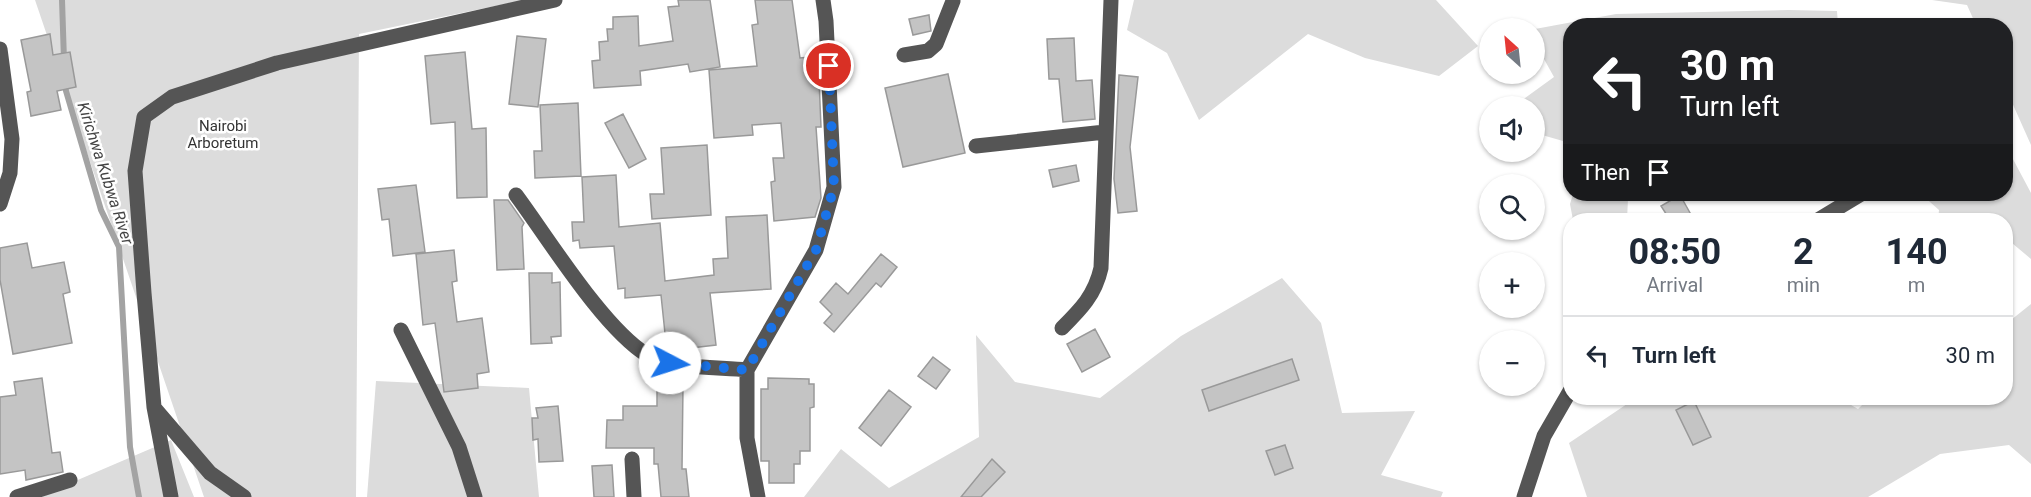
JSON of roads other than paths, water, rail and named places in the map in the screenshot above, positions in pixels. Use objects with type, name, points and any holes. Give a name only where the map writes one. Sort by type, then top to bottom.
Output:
[{"type":"street","points":[[171,497],[154,407],[135,171],[144,117],[172,97],[277,63],[555,0]]},
{"type":"street","points":[[758,497],[747,438],[747,370],[816,250],[834,187],[823,0]]},
{"type":"street","points":[[904,55],[928,51],[936,44],[955,0]]},
{"type":"street","points":[[1062,328],[1086,304],[1096,288],[1101,268],[1111,0]]},
{"type":"street","points":[[0,49],[12,139],[10,173],[0,204]]},
{"type":"street","points":[[976,146],[1106,132]]},
{"type":"street","points":[[516,195],[606,317],[648,355],[670,363],[747,370]]},
{"type":"street","points":[[1830,213],[1849,201]]},
{"type":"street","points":[[401,330],[459,447],[475,497]]},
{"type":"street","points":[[1524,497],[1544,436],[1563,403]]},
{"type":"street","points":[[154,407],[210,473],[244,497]]},
{"type":"street","points":[[632,459],[634,497]]},
{"type":"street","points":[[17,497],[70,480]]},
{"type":"waterway","name":"Kirichwa Kubwa River","points":[[62,0],[64,60]]},
{"type":"waterway","name":"Kirichwa Kubwa River","points":[[65,82],[101,210],[119,247],[130,447],[139,497]]},
{"type":"park label","name":"Nairobi Arboretum","points":[[223,134]]}]
